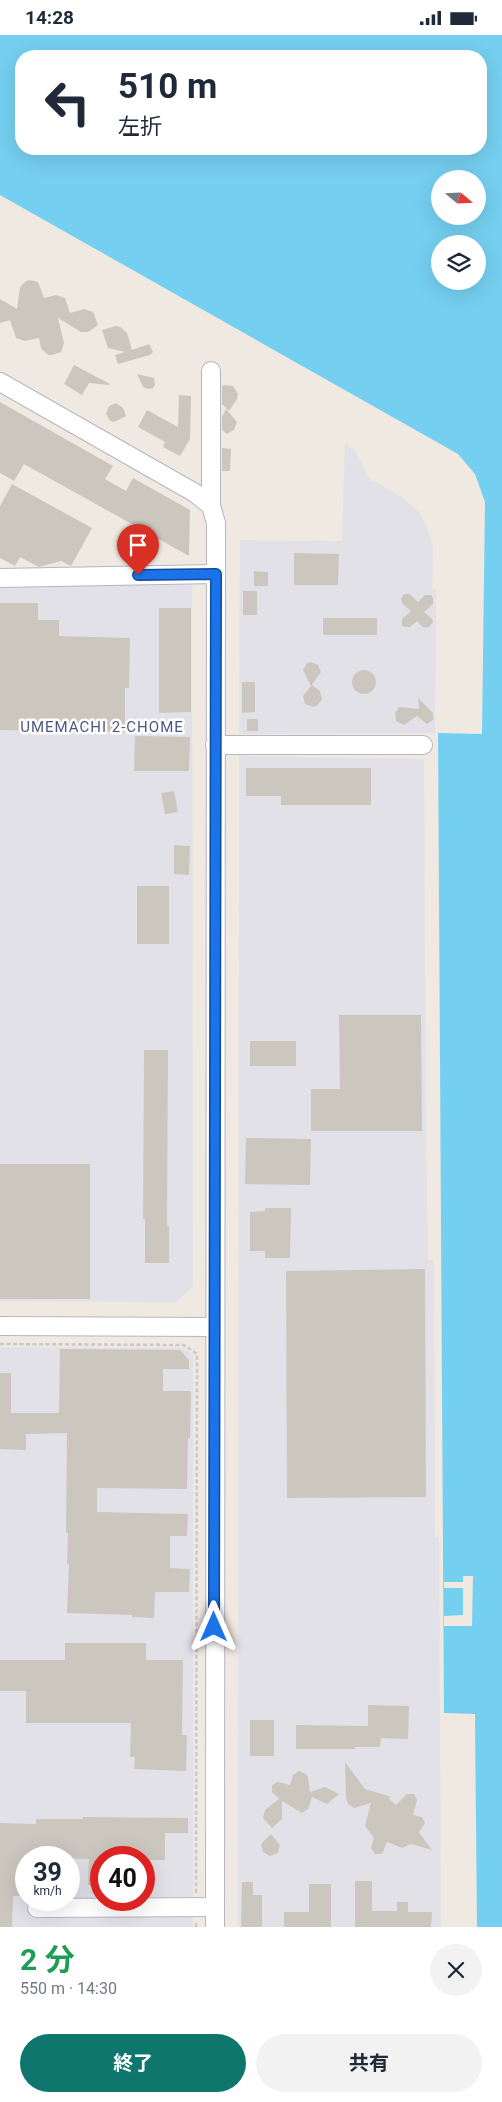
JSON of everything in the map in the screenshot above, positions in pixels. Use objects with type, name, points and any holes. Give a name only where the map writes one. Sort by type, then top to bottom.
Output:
[{"type":"street","points":[[211,371],[211,506],[216,523],[215,1927]]},
{"type":"street","points":[[0,382],[195,493],[211,506]]},
{"type":"street","points":[[0,578],[216,574]]},
{"type":"street","points":[[216,745],[423,745]]},
{"type":"street","points":[[0,1326],[214,1327]]},
{"type":"street","points":[[80,1908],[215,1907]]},
{"type":"path","points":[[0,1344],[184,1345],[197,1354],[196,1927]]},
{"type":"shaded area","points":[[345,443],[355,450],[369,478],[402,497],[418,511],[427,527],[433,546],[432,589],[436,589],[435,733],[239,734],[240,540],[342,541]]},
{"type":"shaded area","points":[[192,583],[193,1287],[176,1302],[0,1301],[0,584]]},
{"type":"shaded area","points":[[239,756],[424,759],[428,1260],[434,1260],[435,1537],[439,1538],[441,1927],[238,1927]]},
{"type":"shaded area","points":[[0,1347],[184,1348],[193,1354],[193,1927],[0,1927]]},
{"type":"water","points":[[0,35],[502,35],[502,1927],[477,1927],[475,1714],[444,1713],[438,733],[482,734],[485,502],[475,474],[458,454],[0,195]]},
{"type":"pier","points":[[463,1576],[473,1576],[472,1626],[444,1626],[444,1616],[463,1615],[463,1588],[444,1588],[444,1582],[463,1582]]},
{"type":"building","points":[[30,280],[38,282],[44,298],[56,295],[65,298],[70,313],[84,309],[93,312],[98,325],[88,332],[81,332],[58,318],[64,343],[61,352],[52,355],[48,355],[41,348],[39,338],[25,341],[16,338],[10,320],[0,323],[0,299],[17,309],[20,287]]},
{"type":"building","points":[[116,326],[127,333],[132,350],[149,344],[153,352],[150,355],[118,364],[115,355],[125,352],[108,348],[102,330]]},
{"type":"building","points":[[74,365],[110,384],[89,383],[82,395],[64,384]]},
{"type":"building","points":[[137,374],[154,378],[155,385],[153,388],[143,387]]},
{"type":"building","points":[[224,385],[233,386],[238,394],[229,411],[222,404],[222,387]]},
{"type":"building","points":[[179,395],[191,396],[190,439],[180,456],[163,447],[165,442],[138,427],[147,410],[178,427]]},
{"type":"building","points":[[0,402],[113,466],[105,479],[126,491],[133,478],[190,510],[189,556],[24,464],[14,481],[0,473]]},
{"type":"building","points":[[116,403],[123,408],[126,416],[114,422],[110,421],[106,414],[109,406]]},
{"type":"building","points":[[226,409],[237,422],[234,430],[227,434],[222,430],[222,417]]},
{"type":"building","points":[[222,448],[231,449],[230,471],[222,471]]},
{"type":"building","points":[[12,484],[92,528],[71,566],[61,561],[39,567],[20,557],[15,566],[0,558],[0,506]]},
{"type":"building","points":[[294,553],[339,554],[338,585],[294,585]]},
{"type":"building","points":[[254,571],[268,572],[268,586],[254,586]]},
{"type":"building","points":[[243,591],[257,591],[257,615],[243,615]]},
{"type":"building","points":[[404,594],[410,594],[418,602],[425,595],[431,595],[433,604],[424,612],[433,622],[429,627],[423,627],[417,621],[410,627],[402,625],[402,619],[411,611],[402,603],[401,599]]},
{"type":"building","points":[[0,603],[38,603],[38,620],[59,620],[59,636],[130,638],[129,688],[125,688],[125,732],[0,730]]},
{"type":"building","points":[[159,608],[191,608],[191,712],[159,713]]},
{"type":"building","points":[[323,618],[377,618],[377,635],[323,635]]},
{"type":"building","points":[[311,662],[318,665],[321,672],[311,686],[303,670],[307,663]]},
{"type":"building","points":[[364,670],[373,673],[376,682],[373,691],[364,694],[355,691],[352,682],[355,673]]},
{"type":"building","points":[[242,682],[255,682],[255,712],[242,713]]},
{"type":"building","points":[[312,685],[320,691],[322,699],[317,706],[313,707],[305,704],[303,696]]},
{"type":"building","points":[[418,698],[433,713],[433,720],[427,724],[417,716],[404,725],[396,721],[395,713],[399,707],[419,709]]},
{"type":"building","points":[[247,719],[258,719],[258,731],[247,731]]},
{"type":"building","points":[[135,736],[190,737],[189,771],[134,771]]},
{"type":"building","points":[[246,768],[371,768],[371,805],[281,805],[281,796],[246,796]]},
{"type":"building","points":[[174,791],[178,812],[165,814],[161,793]]},
{"type":"building","points":[[174,845],[190,846],[189,875],[174,874]]},
{"type":"building","points":[[137,886],[169,886],[169,944],[137,944]]},
{"type":"building","points":[[339,1015],[421,1015],[422,1131],[311,1131],[311,1089],[340,1089]]},
{"type":"building","points":[[250,1041],[296,1041],[296,1066],[250,1066]]},
{"type":"building","points":[[144,1050],[168,1050],[167,1226],[169,1226],[169,1263],[145,1263],[145,1219],[143,1219]]},
{"type":"building","points":[[246,1138],[311,1139],[310,1185],[245,1184]]},
{"type":"building","points":[[0,1164],[90,1164],[90,1299],[0,1299]]},
{"type":"building","points":[[265,1208],[291,1208],[290,1258],[265,1258],[265,1251],[250,1251],[250,1212],[265,1211]]},
{"type":"building","points":[[425,1269],[426,1497],[287,1498],[286,1271]]},
{"type":"building","points":[[60,1349],[180,1350],[189,1360],[189,1369],[163,1369],[163,1391],[191,1391],[187,1489],[97,1488],[97,1512],[188,1514],[187,1536],[170,1536],[170,1568],[190,1569],[189,1592],[155,1592],[154,1618],[132,1617],[132,1615],[67,1613],[69,1564],[67,1564],[68,1533],[66,1533],[67,1433],[26,1434],[26,1450],[0,1449],[0,1373],[11,1373],[11,1413],[59,1413]]},
{"type":"building","points":[[65,1643],[146,1643],[146,1660],[183,1660],[182,1735],[187,1735],[186,1771],[134,1769],[135,1757],[130,1757],[131,1723],[26,1723],[26,1691],[0,1691],[0,1660],[65,1660]]},
{"type":"building","points":[[368,1705],[409,1706],[408,1739],[381,1738],[380,1747],[296,1749],[296,1725],[368,1726]]},
{"type":"building","points":[[250,1720],[274,1720],[274,1756],[250,1756]]},
{"type":"building","points":[[345,1762],[365,1789],[392,1797],[388,1798],[396,1805],[407,1794],[414,1794],[417,1800],[413,1815],[422,1817],[425,1823],[419,1832],[432,1850],[411,1844],[402,1848],[387,1842],[382,1854],[375,1854],[371,1848],[374,1838],[365,1826],[371,1803],[354,1808],[348,1804],[346,1798]]},
{"type":"building","points":[[299,1771],[308,1777],[310,1792],[325,1787],[339,1794],[327,1804],[312,1797],[308,1809],[302,1813],[282,1801],[282,1819],[272,1828],[263,1818],[265,1810],[279,1799],[272,1792],[272,1785],[278,1782],[290,1785],[293,1775]]},
{"type":"building","points":[[83,1817],[188,1818],[188,1833],[165,1833],[165,1860],[155,1860],[155,1846],[90,1846],[90,1885],[88,1885],[89,1859],[80,1859],[80,1846],[15,1846],[15,1896],[13,1896],[12,1927],[0,1927],[0,1823],[36,1824],[36,1819],[83,1819]]},
{"type":"building","points":[[271,1834],[280,1845],[278,1853],[270,1856],[263,1852],[261,1844]]},
{"type":"building","points":[[355,1881],[372,1881],[372,1911],[397,1911],[397,1902],[408,1902],[408,1912],[432,1912],[431,1927],[355,1927]]},
{"type":"building","points":[[242,1882],[253,1882],[253,1895],[262,1895],[262,1927],[241,1927]]},
{"type":"building","points":[[309,1884],[331,1884],[331,1927],[284,1927],[284,1912],[309,1912]]},
{"type":"district","name":"UMEMACHI 2-CHOME","points":[[102,727]]},
{"type":"route","points":[[138,575],[216,574],[214,1627]]}]
